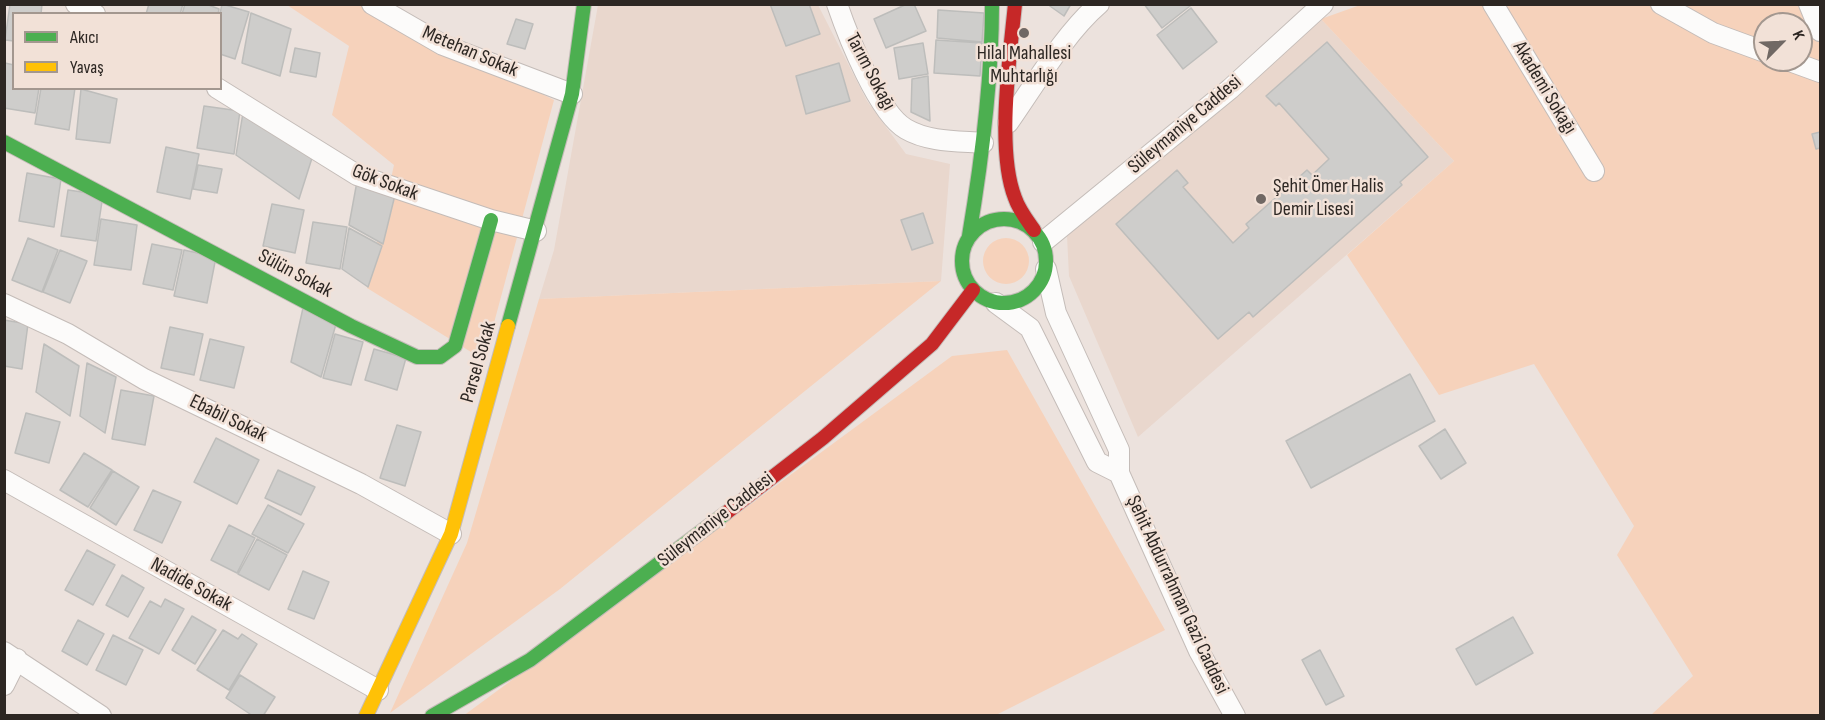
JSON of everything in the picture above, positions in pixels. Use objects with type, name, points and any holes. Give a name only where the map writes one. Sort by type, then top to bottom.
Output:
[{"type":"street","points":[[76,4],[90,12]]},
{"type":"street","name":"Metehan Sokak","points":[[372,4],[443,45],[572,93]]},
{"type":"street","name":"Parsel Sokak","points":[[366,716],[451,534],[572,93],[584,4]]},
{"type":"street","name":"Tarım Sokağı","points":[[837,4],[883,105],[905,129],[928,138],[983,143]]},
{"type":"street","points":[[992,4],[989,80],[981,167],[969,236],[963,250],[962,265],[966,279],[973,290],[996,303],[1030,328],[1097,462],[1119,473],[1119,450],[1056,313],[1046,269]]},
{"type":"street","points":[[996,303],[1010,303],[1028,296],[1042,281],[1047,255],[1038,236],[1020,212],[1011,187],[1007,145],[1015,4]]},
{"type":"street","points":[[1008,123],[1053,57],[1099,4]]},
{"type":"street","name":"Süleymaniye Caddesi","points":[[1038,236],[1230,89],[1323,4]]},
{"type":"street","name":"Akademi Sokağı","points":[[1493,4],[1594,171]]},
{"type":"street","points":[[1661,4],[1713,33],[1753,48]]},
{"type":"street","points":[[1809,4],[1821,31]]},
{"type":"street","name":"Gök Sokak","points":[[220,90],[357,175],[491,220],[536,231]]},
{"type":"street","name":"Sülün Sokak","points":[[4,142],[351,326],[417,357],[440,357],[455,346],[491,220]]},
{"type":"street","points":[[969,236],[979,226],[993,219],[1007,218],[1022,222],[1038,236]]},
{"type":"street","name":"Süleymaniye Caddesi","points":[[432,716],[531,660],[823,438],[932,344],[973,290]]},
{"type":"street","name":"Ebabil Sokak","points":[[4,304],[68,334],[144,379],[361,484],[451,534]]},
{"type":"street","name":"Şehit Abdurrahman Gazi Caddesi","points":[[1119,473],[1199,651],[1235,716]]},
{"type":"street","name":"Nadide Sokak","points":[[4,480],[378,690]]},
{"type":"street","points":[[4,685],[11,655],[101,716]]},
{"type":"shaded area","points":[[1363,4],[1820,5],[1820,715],[1651,715],[1693,676],[1617,555],[1634,526],[1534,364],[1439,395],[1347,255],[1454,161],[1321,19]]},
{"type":"shaded area","points":[[287,5],[364,5],[554,100],[484,360],[367,288],[394,165],[332,115],[349,46]]},
{"type":"shaded area","points":[[598,5],[818,5],[867,101],[906,154],[950,164],[941,281],[539,299],[554,250]]},
{"type":"shaded area","name":"Şehit Ömer Halis Demir Lisesi","points":[[1321,19],[1454,161],[1138,437],[1069,276],[1067,236]]},
{"type":"shaded area","points":[[1006,238],[1022,245],[1029,261],[1022,277],[1006,284],[990,277],[983,261],[990,245]]},
{"type":"shaded area","points":[[941,281],[560,589],[390,713],[467,543],[539,299]]},
{"type":"shaded area","points":[[1007,350],[1165,630],[996,715],[463,716],[952,356]]},
{"type":"building","points":[[10,4],[42,4],[41,12],[12,12],[12,41],[5,40]]},
{"type":"building","points":[[149,4],[183,4],[181,12],[147,12]]},
{"type":"building","points":[[185,4],[206,4],[219,9],[218,12],[183,12]]},
{"type":"building","points":[[222,4],[249,12],[235,59],[222,55]]},
{"type":"building","points":[[770,4],[809,4],[820,34],[786,46]]},
{"type":"building","points":[[907,4],[914,4],[926,31],[886,48],[874,19]]},
{"type":"building","points":[[1047,4],[1071,4],[1064,16]]},
{"type":"building","points":[[1144,4],[1188,4],[1190,6],[1162,28]]},
{"type":"building","points":[[1191,8],[1217,42],[1183,69],[1157,35]]},
{"type":"building","points":[[938,10],[984,13],[982,42],[937,38]]},
{"type":"building","points":[[251,13],[291,29],[280,76],[242,63]]},
{"type":"building","points":[[516,19],[533,24],[525,49],[507,44]]},
{"type":"building","points":[[936,40],[982,43],[980,76],[934,73]]},
{"type":"building","points":[[1327,42],[1428,157],[1400,182],[1402,185],[1253,317],[1249,312],[1218,339],[1116,224],[1177,170],[1188,183],[1183,187],[1233,243],[1249,228],[1246,224],[1307,170],[1312,175],[1329,159],[1279,103],[1276,106],[1266,96]]},
{"type":"building","points":[[923,43],[928,74],[899,79],[894,48]]},
{"type":"building","points":[[295,48],[320,53],[316,77],[290,72]]},
{"type":"building","points":[[5,63],[12,65],[12,90],[39,90],[35,113],[4,108]]},
{"type":"building","points":[[839,63],[850,101],[806,114],[796,76]]},
{"type":"building","points":[[928,76],[930,121],[911,112],[912,79]]},
{"type":"building","points":[[41,90],[75,90],[69,130],[35,124]]},
{"type":"building","points":[[81,90],[117,99],[110,143],[76,139]]},
{"type":"building","points":[[204,106],[240,111],[234,154],[197,148]]},
{"type":"building","points":[[243,113],[312,158],[299,199],[236,155]]},
{"type":"building","points":[[1820,132],[1820,148],[1816,149],[1812,134]]},
{"type":"building","points":[[166,147],[199,154],[190,199],[157,192]]},
{"type":"building","points":[[198,165],[222,169],[217,193],[193,189]]},
{"type":"building","points":[[27,173],[61,179],[54,227],[19,221]]},
{"type":"building","points":[[358,176],[395,195],[383,244],[349,225]]},
{"type":"building","points":[[68,190],[103,195],[96,241],[61,236]]},
{"type":"building","points":[[272,204],[304,210],[295,253],[263,246]]},
{"type":"building","points":[[923,213],[933,243],[912,250],[901,220]]},
{"type":"building","points":[[101,219],[137,225],[131,270],[94,265]]},
{"type":"building","points":[[313,222],[347,227],[340,269],[306,263]]},
{"type":"building","points":[[349,228],[382,246],[368,287],[342,269]]},
{"type":"building","points":[[28,238],[58,250],[42,292],[12,280]]},
{"type":"building","points":[[152,244],[182,250],[173,290],[143,284]]},
{"type":"building","points":[[60,250],[87,261],[70,303],[43,292]]},
{"type":"building","points":[[184,250],[216,257],[207,303],[174,296]]},
{"type":"building","points":[[303,308],[336,324],[321,377],[291,362]]},
{"type":"building","points":[[4,320],[28,324],[22,369],[4,366]]},
{"type":"building","points":[[170,327],[203,334],[194,375],[161,368]]},
{"type":"building","points":[[335,334],[363,342],[351,385],[323,378]]},
{"type":"building","points":[[210,339],[244,347],[234,388],[200,380]]},
{"type":"building","points":[[44,344],[79,366],[70,416],[36,392]]},
{"type":"building","points":[[374,349],[406,358],[397,390],[365,380]]},
{"type":"building","points":[[87,363],[116,377],[105,433],[80,416]]},
{"type":"building","points":[[1410,374],[1435,421],[1311,488],[1286,441]]},
{"type":"building","points":[[121,390],[154,396],[145,445],[112,439]]},
{"type":"building","points":[[26,413],[60,422],[49,463],[15,453]]},
{"type":"building","points":[[397,425],[421,432],[405,486],[380,478]]},
{"type":"building","points":[[1445,429],[1466,463],[1441,479],[1419,446]]},
{"type":"building","points":[[216,438],[259,460],[237,504],[194,482]]},
{"type":"building","points":[[84,453],[112,470],[88,507],[60,490]]},
{"type":"building","points":[[278,470],[315,487],[301,515],[265,498]]},
{"type":"building","points":[[113,471],[139,487],[116,525],[90,508]]},
{"type":"building","points":[[153,490],[181,502],[162,543],[134,530]]},
{"type":"building","points":[[268,505],[304,524],[288,553],[252,534]]},
{"type":"building","points":[[229,525],[255,538],[237,573],[211,560]]},
{"type":"building","points":[[257,539],[287,555],[269,590],[238,574]]},
{"type":"building","points":[[87,550],[115,565],[93,605],[65,590]]},
{"type":"building","points":[[303,571],[329,582],[314,619],[288,609]]},
{"type":"building","points":[[122,575],[144,588],[128,617],[106,605]]},
{"type":"building","points":[[165,599],[184,609],[159,654],[129,638],[150,601],[161,607]]},
{"type":"building","points":[[192,616],[216,630],[195,664],[172,650]]},
{"type":"building","points":[[1513,617],[1533,653],[1476,685],[1456,649]]},
{"type":"building","points":[[78,620],[104,634],[87,665],[62,651]]},
{"type":"building","points":[[223,630],[238,639],[242,634],[257,644],[229,690],[197,670]]},
{"type":"building","points":[[113,635],[143,650],[126,685],[96,670]]},
{"type":"building","points":[[1320,650],[1344,696],[1326,705],[1302,660]]},
{"type":"building","points":[[240,675],[275,697],[263,716],[253,716],[226,698]]},
{"type":"traffic: fast","points":[[508,326],[572,94],[584,4]]},
{"type":"traffic: fast","points":[[969,236],[985,120],[992,4]]},
{"type":"traffic: fast","points":[[4,142],[351,326],[417,357],[440,357],[455,346],[491,220]]},
{"type":"traffic: fast","points":[[996,219],[1012,219],[1028,226],[1039,237],[1046,253],[1046,261],[1043,277],[1034,291],[1012,303],[996,303],[980,296],[969,285],[962,269],[962,253],[969,237],[980,226],[996,219]]},
{"type":"traffic: fast","points":[[432,716],[530,660],[726,513]]},
{"type":"traffic: slow","points":[[366,716],[451,534],[508,326]]},
{"type":"traffic: jam","points":[[1015,4],[1006,103],[1006,155],[1015,198],[1034,230]]},
{"type":"traffic: jam","points":[[726,513],[823,438],[932,344],[973,290]]},
{"type":"place","name":"Hilal Mahallesi Muhtarlığı","points":[[1024,33]]},
{"type":"place","name":"Şehit Ömer Halis Demir Lisesi","points":[[1261,199]]}]
